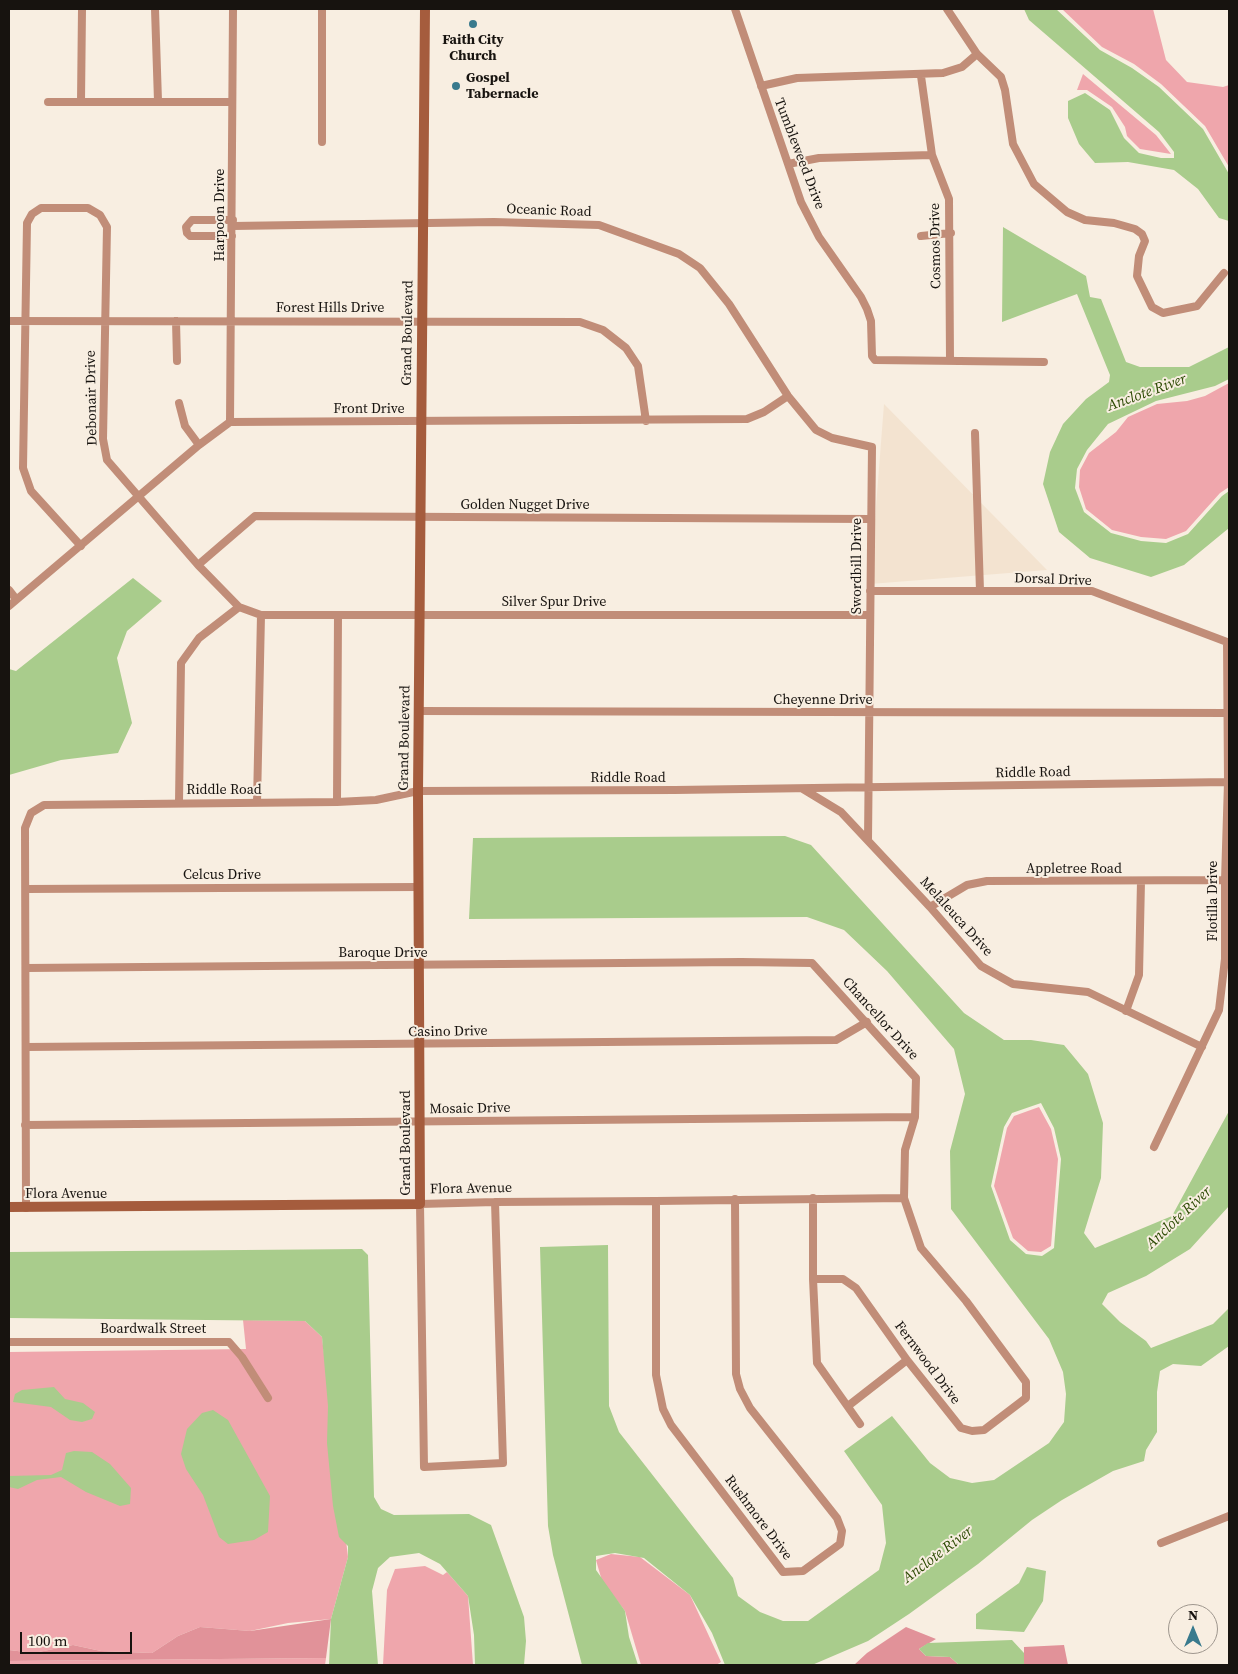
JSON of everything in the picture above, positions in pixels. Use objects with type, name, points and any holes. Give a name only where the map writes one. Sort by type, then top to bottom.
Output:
[{"type":"street","points":[[81,101],[82,9]]},
{"type":"street","points":[[155,9],[158,101]]},
{"type":"street","name":"Harpoon Drive","points":[[230,422],[233,9]]},
{"type":"street","points":[[322,9],[322,142]]},
{"type":"street","name":"Grand Boulevard","points":[[425,9],[418,791],[420,1204],[424,1468],[504,1463],[495,1202]]},
{"type":"street","name":"Tumbleweed Drive","points":[[735,9],[801,202],[819,237],[861,297],[867,309],[871,321],[872,356],[879,361],[950,361]]},
{"type":"street","points":[[947,9],[978,54],[1001,77],[1005,90],[1012,144],[1034,184],[1067,212],[1084,220],[1114,223],[1135,229],[1142,234],[1145,241],[1136,268],[1140,284],[1152,307],[1163,313],[1197,306],[1224,273]]},
{"type":"street","points":[[761,86],[797,78],[921,76],[943,73],[962,67],[978,54]]},
{"type":"street","name":"Cosmos Drive","points":[[921,76],[932,155],[949,199],[951,233],[950,361]]},
{"type":"street","points":[[48,102],[232,102]]},
{"type":"street","points":[[788,164],[819,158],[932,155]]},
{"type":"street","name":"Debonair Drive","points":[[25,320],[27,223],[32,214],[40,208],[88,208],[100,215],[107,228],[103,439],[107,460],[198,565],[239,607]]},
{"type":"street","name":"Oceanic Road","points":[[232,236],[190,236],[187,233],[186,227],[192,220],[232,223],[423,225],[494,222],[599,225],[678,254],[700,268],[729,304],[788,396]]},
{"type":"street","points":[[921,236],[951,233]]},
{"type":"street","points":[[25,320],[23,468],[25,478],[31,491],[81,546]]},
{"type":"street","name":"Forest Hills Drive","points":[[9,321],[421,320],[580,322],[603,330],[626,348],[638,366],[646,421]]},
{"type":"street","points":[[176,321],[177,361]]},
{"type":"street","points":[[950,361],[1044,362]]},
{"type":"street","name":"Front Drive","points":[[230,422],[747,419],[764,412],[788,396]]},
{"type":"street","name":"Swordbill Drive","points":[[788,396],[816,430],[832,438],[872,447],[868,840]]},
{"type":"street","points":[[179,402],[185,426],[199,445]]},
{"type":"street","points":[[9,606],[199,445],[230,422]]},
{"type":"street","points":[[975,433],[980,591]]},
{"type":"street","name":"Golden Nugget Drive","points":[[198,565],[256,516],[870,519]]},
{"type":"street","points":[[9,590],[16,599]]},
{"type":"street","name":"Dorsal Drive","points":[[870,591],[1092,591],[1227,642]]},
{"type":"street","points":[[179,802],[181,663],[199,638],[239,607]]},
{"type":"street","name":"Silver Spur Drive","points":[[239,607],[261,615],[870,615]]},
{"type":"street","points":[[257,802],[261,615]]},
{"type":"street","points":[[337,802],[338,615]]},
{"type":"street","name":"Flotilla Drive","points":[[1154,1147],[1219,1010],[1225,959],[1228,782],[1227,642]]},
{"type":"street","name":"Cheyenne Drive","points":[[419,711],[1227,712]]},
{"type":"street","name":"Riddle Road","points":[[26,889],[25,828],[32,813],[44,805],[179,802],[337,802],[376,800],[418,791],[870,788],[1228,782]]},
{"type":"street","name":"Melaleuca Drive","points":[[801,788],[842,812],[930,907],[981,966],[1013,984],[1088,992],[1202,1047]]},
{"type":"street","name":"Appletree Road","points":[[930,907],[967,885],[987,881],[1225,880]]},
{"type":"street","points":[[1126,1011],[1138,975],[1141,881]]},
{"type":"street","name":"Celcus Drive","points":[[26,889],[418,887]]},
{"type":"street","points":[[26,889],[26,1208]]},
{"type":"street","name":"Baroque Drive","points":[[26,968],[741,962]]},
{"type":"street","name":"Chancellor Drive","points":[[741,962],[812,963],[916,1078],[915,1118],[905,1150],[904,1198],[921,1248],[966,1301],[1026,1382],[1026,1398]]},
{"type":"street","name":"Casino Drive","points":[[26,1047],[836,1040],[866,1022]]},
{"type":"street","name":"Mosaic Drive","points":[[25,1125],[915,1118]]},
{"type":"street","points":[[813,1198],[813,1279],[817,1363],[860,1424]]},
{"type":"street","name":"Flora Avenue","points":[[9,1208],[904,1198]]},
{"type":"street","name":"Rushmore Drive","points":[[656,1202],[656,1375],[663,1409],[671,1426],[783,1572],[803,1571],[840,1544],[842,1531],[837,1518],[750,1408],[740,1389],[736,1374],[734,1200]]},
{"type":"street","name":"Fernwood Drive","points":[[813,1279],[843,1279],[856,1288],[907,1360],[961,1428],[972,1431],[984,1430],[1026,1398]]},
{"type":"street","name":"Boardwalk Street","points":[[9,1342],[228,1342],[242,1357],[268,1398]]},
{"type":"street","points":[[848,1406],[907,1360]]},
{"type":"street","points":[[1161,1543],[1229,1516]]},
{"type":"shaded area","points":[[1062,9],[1153,9],[1166,60],[1187,82],[1223,87],[1229,85],[1229,167],[1205,126],[1161,84],[1134,64],[1102,47]]},
{"type":"shaded area","points":[[1083,74],[1156,135],[1171,154],[1140,149],[1127,136],[1125,127],[1112,107],[1087,90],[1077,90]]},
{"type":"shaded area","points":[[1229,383],[1229,487],[1220,493],[1186,531],[1166,539],[1141,537],[1112,530],[1086,509],[1079,487],[1080,470],[1089,453],[1116,432],[1128,417],[1157,404],[1187,401],[1205,396]]},
{"type":"shaded area","points":[[884,404],[1047,570],[870,584]]},
{"type":"shaded area","points":[[1039,1107],[1051,1129],[1058,1159],[1051,1246],[1041,1252],[1028,1251],[1013,1238],[994,1186],[1007,1128],[1014,1116]]},
{"type":"shaded area","points":[[243,1320],[305,1321],[322,1337],[348,1557],[331,1619],[288,1623],[250,1631],[200,1627],[178,1636],[152,1653],[101,1651],[73,1645],[34,1653],[9,1650],[9,1352],[246,1349]]},
{"type":"shaded area","points":[[611,1554],[640,1557],[690,1595],[721,1662],[716,1665],[641,1665],[625,1611],[602,1581],[596,1560]]},
{"type":"shaded area","points":[[425,1566],[443,1575],[447,1572],[468,1596],[473,1665],[383,1665],[387,1590],[395,1569]]},
{"type":"shaded area","points":[[331,1619],[326,1658],[9,1661],[9,1650],[34,1653],[73,1645],[101,1651],[152,1653],[178,1636],[200,1627],[250,1631]]},
{"type":"shaded area","points":[[906,1627],[936,1639],[919,1649],[926,1656],[950,1657],[959,1665],[854,1665],[867,1653]]},
{"type":"shaded area","points":[[1064,1645],[1068,1665],[1024,1665],[1024,1647]]},
{"type":"shaded area","points":[[326,1658],[325,1665],[9,1665],[9,1661]]},
{"type":"water","points":[[1024,9],[1056,9],[1100,50],[1132,68],[1159,87],[1203,129],[1229,174],[1229,221],[1219,218],[1198,189],[1174,170],[1128,162],[1095,163],[1079,144],[1068,118],[1068,101],[1085,93],[1110,110],[1124,138],[1139,153],[1161,158],[1174,158],[1174,152],[1159,132],[1029,20]]},
{"type":"water","name":"Anclote River","points":[[1003,227],[1086,276],[1090,297],[1101,299],[1126,362],[1140,367],[1189,367],[1229,347],[1229,379],[1215,386],[1156,401],[1108,424],[1087,450],[1077,469],[1075,488],[1084,512],[1111,533],[1141,541],[1166,543],[1188,534],[1222,496],[1229,491],[1229,528],[1184,565],[1151,577],[1090,558],[1059,532],[1043,484],[1050,452],[1063,424],[1086,399],[1109,382],[1110,375],[1077,294],[1002,322]]},
{"type":"water","points":[[133,578],[162,601],[127,631],[117,658],[132,723],[118,753],[61,760],[9,775],[9,669],[16,671]]},
{"type":"water","name":"Anclote River","points":[[785,836],[811,845],[964,1013],[1004,1040],[1031,1040],[1064,1045],[1088,1074],[1103,1123],[1101,1178],[1084,1233],[1095,1248],[1172,1216],[1229,1111],[1229,1206],[1190,1249],[1146,1276],[1108,1293],[1102,1304],[1120,1322],[1146,1341],[1151,1348],[1213,1324],[1229,1308],[1229,1346],[1201,1366],[1173,1364],[1160,1371],[1157,1392],[1157,1432],[1146,1450],[1144,1461],[1113,1471],[1062,1500],[1032,1520],[978,1564],[909,1614],[868,1641],[812,1665],[725,1665],[712,1633],[690,1595],[644,1558],[615,1553],[596,1556],[596,1570],[625,1611],[629,1637],[638,1665],[582,1665],[553,1555],[548,1526],[540,1247],[608,1245],[609,1406],[619,1432],[733,1578],[738,1596],[760,1612],[783,1621],[808,1621],[879,1570],[886,1543],[882,1505],[844,1451],[892,1416],[930,1463],[950,1478],[972,1483],[994,1480],[1049,1443],[1064,1422],[1066,1394],[1063,1372],[1049,1339],[951,1209],[950,1151],[965,1094],[954,1049],[887,971],[844,930],[807,917],[469,919],[473,838]],"holes":[[[1041,1103],[1054,1128],[1061,1159],[1054,1248],[1042,1256],[1026,1254],[1010,1240],[991,1186],[1004,1127],[1012,1113]]]},
{"type":"water","points":[[362,1249],[368,1255],[374,1497],[381,1509],[394,1515],[469,1514],[491,1525],[524,1617],[526,1641],[524,1665],[475,1665],[474,1635],[468,1596],[440,1564],[419,1553],[390,1557],[378,1568],[372,1591],[378,1665],[329,1665],[331,1619],[348,1557],[348,1546],[339,1537],[333,1506],[327,1443],[328,1406],[322,1337],[305,1321],[9,1318],[9,1252]]},
{"type":"water","points":[[54,1387],[65,1399],[83,1403],[95,1412],[92,1419],[82,1422],[70,1420],[51,1407],[13,1402],[15,1394],[22,1390]]},
{"type":"water","points":[[213,1410],[228,1420],[270,1496],[268,1532],[254,1540],[228,1544],[219,1537],[203,1495],[186,1469],[181,1454],[187,1429],[202,1413]]},
{"type":"water","points":[[74,1451],[92,1452],[110,1464],[131,1488],[130,1504],[120,1506],[86,1492],[61,1477],[37,1480],[18,1489],[9,1487],[9,1476],[51,1475],[62,1470],[66,1453]]},
{"type":"water","points":[[1027,1567],[1046,1571],[1043,1601],[1024,1632],[976,1629],[976,1614],[1019,1583]]},
{"type":"water","points":[[1012,1640],[1024,1653],[1024,1665],[959,1665],[950,1657],[926,1656],[919,1649],[928,1643]]},
{"type":"place","name":"Faith City Church","points":[[473,24]]},
{"type":"place","name":"Gospel Tabernacle","points":[[456,86]]}]
